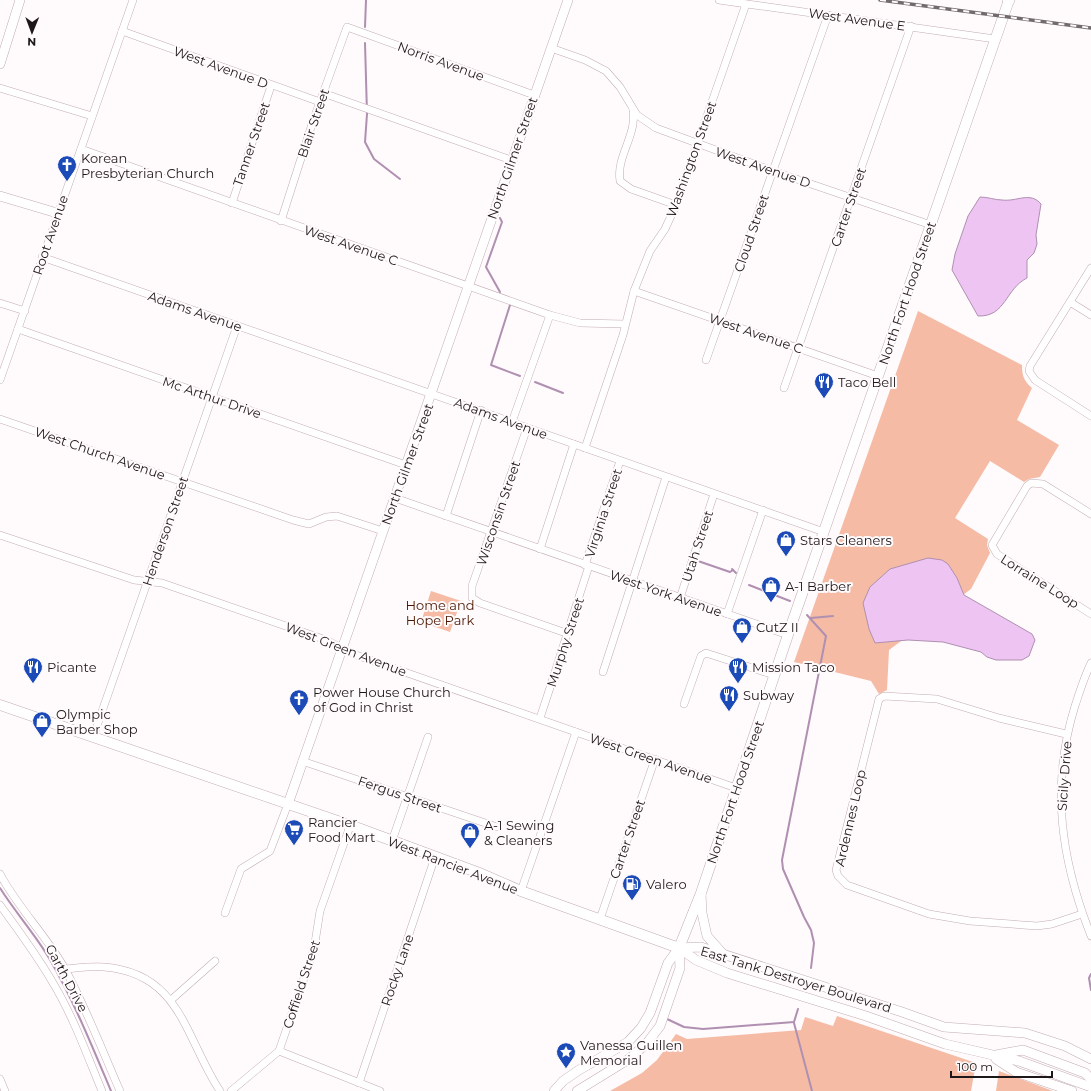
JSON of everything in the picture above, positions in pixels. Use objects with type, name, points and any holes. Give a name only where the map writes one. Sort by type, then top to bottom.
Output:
[{"type":"main road","name":"North Fort Hood Street","points":[[679,948],[701,893],[774,675],[1009,0]]},
{"type":"main road","name":"West Rancier Avenue","points":[[0,705],[392,841],[522,891],[679,948]]},
{"type":"street","points":[[0,64],[20,0]]},
{"type":"street","name":"Root Avenue","points":[[0,380],[25,311],[57,213],[133,0]]},
{"type":"street","name":"North Gilmer Street","points":[[225,913],[241,869],[270,851],[288,804],[432,393],[511,160],[568,0]]},
{"type":"street","name":"West Avenue E","points":[[719,0],[996,39]]},
{"type":"street","name":"Washington Street","points":[[585,448],[625,324],[634,291],[650,251],[665,229],[676,205],[746,4]]},
{"type":"street","name":"Cloud Street","points":[[706,360],[828,15]]},
{"type":"street","name":"Carter Street","points":[[784,388],[911,26]]},
{"type":"street","name":"Blair Street","points":[[281,221],[323,93],[347,27]]},
{"type":"street","name":"Norris Avenue","points":[[347,27],[534,95]]},
{"type":"street","name":"West Avenue D","points":[[122,31],[271,86],[320,102]]},
{"type":"street","name":"West Avenue D","points":[[551,48],[585,60],[606,71],[620,87],[632,108],[646,123],[697,144],[931,225]]},
{"type":"street","name":"Tanner Street","points":[[232,203],[271,86]]},
{"type":"street","points":[[0,88],[92,116]]},
{"type":"street","points":[[323,93],[511,160]]},
{"type":"street","points":[[632,108],[634,125],[619,172],[620,181],[631,189],[676,205]]},
{"type":"street","name":"West Avenue C","points":[[81,149],[550,315],[580,323],[625,324]]},
{"type":"street","points":[[0,196],[57,213]]},
{"type":"street","name":"Adams Avenue","points":[[42,257],[481,410],[527,428],[824,532]]},
{"type":"street","points":[[1091,268],[1030,366],[1029,371],[1035,380],[1091,416]]},
{"type":"street","name":"West Avenue C","points":[[634,291],[878,376]]},
{"type":"street","points":[[1070,302],[1091,315]]},
{"type":"street","points":[[0,303],[25,311]]},
{"type":"street","points":[[512,422],[550,315]]},
{"type":"street","name":"Henderson Street","points":[[93,737],[211,396],[237,326]]},
{"type":"street","name":"Mc Arthur Drive","points":[[18,329],[406,465]]},
{"type":"street","points":[[446,516],[481,410]]},
{"type":"street","name":"West Church Avenue","points":[[0,419],[303,523],[309,524],[326,517],[337,516],[383,531]]},
{"type":"street","name":"Wisconsin Street","points":[[527,428],[472,586],[472,598],[480,603],[566,633]]},
{"type":"street","points":[[540,549],[574,444]]},
{"type":"street","name":"Virginia Street","points":[[587,566],[620,460]]},
{"type":"street","points":[[603,672],[666,477]]},
{"type":"street","name":"Lorraine Loop","points":[[1091,514],[1042,484],[1031,483],[1027,486],[992,545],[997,554],[1091,614]]},
{"type":"street","name":"Utah Street","points":[[680,598],[714,494]]},
{"type":"street","name":"West York Avenue","points":[[395,498],[788,635]]},
{"type":"street","points":[[727,614],[763,510]]},
{"type":"street","name":"West Green Avenue","points":[[0,535],[119,576],[134,580],[162,583],[326,640],[356,655],[540,718],[736,788]]},
{"type":"street","name":"Murphy Street","points":[[540,718],[558,667],[566,633],[587,566]]},
{"type":"street","points":[[684,704],[702,656],[706,653],[774,675]]},
{"type":"street","name":"Sicily Drive","points":[[1091,663],[1085,675],[1066,734],[1060,783],[1061,826],[1069,870],[1082,914],[1091,936]]},
{"type":"street","name":"Ardennes Loop","points":[[1066,734],[999,718],[937,699],[884,696],[879,699],[836,870],[838,876],[847,884],[929,914],[970,921],[1037,926],[1052,924],[1082,914]]},
{"type":"street","points":[[522,891],[576,732]]},
{"type":"street","points":[[392,841],[428,737]]},
{"type":"street","name":"Carter Street","points":[[600,919],[655,759]]},
{"type":"street","name":"Fergus Street","points":[[302,761],[497,827]]},
{"type":"street","name":"Coffield Street","points":[[279,1051],[314,949],[320,911],[350,826]]},
{"type":"street","name":"Rocky Lane","points":[[359,1083],[436,857]]},
{"type":"street","name":"Garth Drive","points":[[0,874],[9,890],[45,938],[64,969],[120,1091]]},
{"type":"street","points":[[701,893],[702,913],[707,936],[723,954]]},
{"type":"street","points":[[0,904],[54,984],[84,1047],[102,1091]]},
{"type":"street","name":"East Tank Destroyer Boulevard","points":[[679,948],[701,947],[944,1027],[1025,1033],[1065,1046],[1091,1059]]},
{"type":"street","name":"East Tank Destroyer Boulevard","points":[[679,948],[696,960],[727,973],[866,1016],[945,1044],[991,1056]]},
{"type":"street","name":"North Fort Hood Street","points":[[554,1091],[563,1081],[579,1070],[628,1042],[641,1028],[650,1012],[668,963],[679,948]]},
{"type":"street","name":"North Fort Hood Street","points":[[577,1091],[629,1059],[647,1043],[660,1026],[680,968],[679,948]]},
{"type":"street","points":[[171,1000],[215,961]]},
{"type":"street","points":[[64,969],[103,967],[137,974],[149,980],[171,1000],[179,1012],[209,1075],[220,1091]]},
{"type":"street","points":[[991,1056],[1023,1050],[1085,1073],[1091,1079]]},
{"type":"street","points":[[231,1091],[279,1051],[380,1091]]},
{"type":"street","points":[[991,1056],[1021,1056],[1064,1070],[1091,1083]]},
{"type":"street","points":[[991,1056],[1019,1061],[1091,1087]]},
{"type":"street","points":[[991,1056],[1091,1090]]},
{"type":"street","points":[[991,1056],[1016,1072],[1072,1091]]},
{"type":"street","points":[[0,1079],[5,1091]]},
{"type":"green space","points":[[918,311],[1022,365],[1024,378],[1032,388],[1017,420],[1059,445],[1040,477],[1029,479],[1024,482],[990,461],[955,518],[988,539],[987,545],[990,553],[971,589],[889,650],[887,690],[879,694],[871,681],[794,662]]},
{"type":"green space","name":"Home and Hope Park","points":[[431,591],[461,601],[450,632],[421,622]]},
{"type":"green space","points":[[837,1016],[976,1063],[971,1091],[610,1091],[642,1073],[657,1060],[676,1034],[687,1039],[801,1030],[805,1017],[833,1026]]},
{"type":"green space","points":[[999,1071],[1053,1091],[996,1091]]},
{"type":"shaded area","points":[[980,197],[999,200],[1032,198],[1041,204],[1036,235],[1037,244],[1034,253],[1027,260],[1027,278],[1014,289],[1000,307],[994,312],[987,315],[978,316],[952,270],[955,254],[968,216]]},
{"type":"shaded area","points":[[928,558],[942,560],[948,564],[957,578],[964,595],[1032,634],[1035,640],[1029,656],[1022,660],[996,660],[987,657],[981,652],[943,642],[908,640],[875,643],[869,629],[863,603],[870,587],[890,569]]},
{"type":"waterway","points":[[365,27],[366,0]]},
{"type":"waterway","points":[[365,43],[367,114],[365,142],[374,159],[400,179]]},
{"type":"waterway","points":[[500,218],[502,222],[486,267],[500,292]]},
{"type":"waterway","points":[[510,305],[491,365],[520,376]]},
{"type":"waterway","points":[[535,382],[563,393]]},
{"type":"waterway","points":[[698,561],[730,572],[733,570]]},
{"type":"waterway","points":[[732,569],[736,573]]},
{"type":"waterway","points":[[749,585],[790,601]]},
{"type":"waterway","points":[[807,615],[826,636],[782,860],[783,869],[811,930],[814,943],[811,968]]},
{"type":"waterway","points":[[811,618],[833,616]]},
{"type":"waterway","points":[[0,888],[43,949],[58,974],[82,1024],[111,1091]]},
{"type":"waterway","points":[[1091,974],[1089,978],[1091,990]]},
{"type":"waterway","points":[[667,1019],[684,1027],[703,1029],[794,1022],[798,1009]]},
{"type":"waterway","points":[[794,1023],[812,1091]]},
{"type":"railway","points":[[880,0],[1091,28]]},
{"type":"place","name":"Korean Presbyterian Church","points":[[67,182]]},
{"type":"place","name":"Taco Bell","points":[[824,399]]},
{"type":"place","name":"Stars Cleaners","points":[[786,557]]},
{"type":"place","name":"A-1 Barber","points":[[771,603]]},
{"type":"place","name":"CutZ II","points":[[742,644]]},
{"type":"place","name":"Picante","points":[[33,684]]},
{"type":"place","name":"Mission Taco","points":[[738,684]]},
{"type":"place","name":"Subway","points":[[729,712]]},
{"type":"place","name":"Power House Church of God in Christ","points":[[299,716]]},
{"type":"place","name":"Olympic Barber Shop","points":[[42,738]]},
{"type":"place","name":"Rancier Food Mart","points":[[294,846]]},
{"type":"place","name":"A-1 Sewing & Cleaners","points":[[470,849]]},
{"type":"place","name":"Valero","points":[[632,901]]},
{"type":"place","name":"Vanessa Guillen Memorial","points":[[566,1069]]}]
